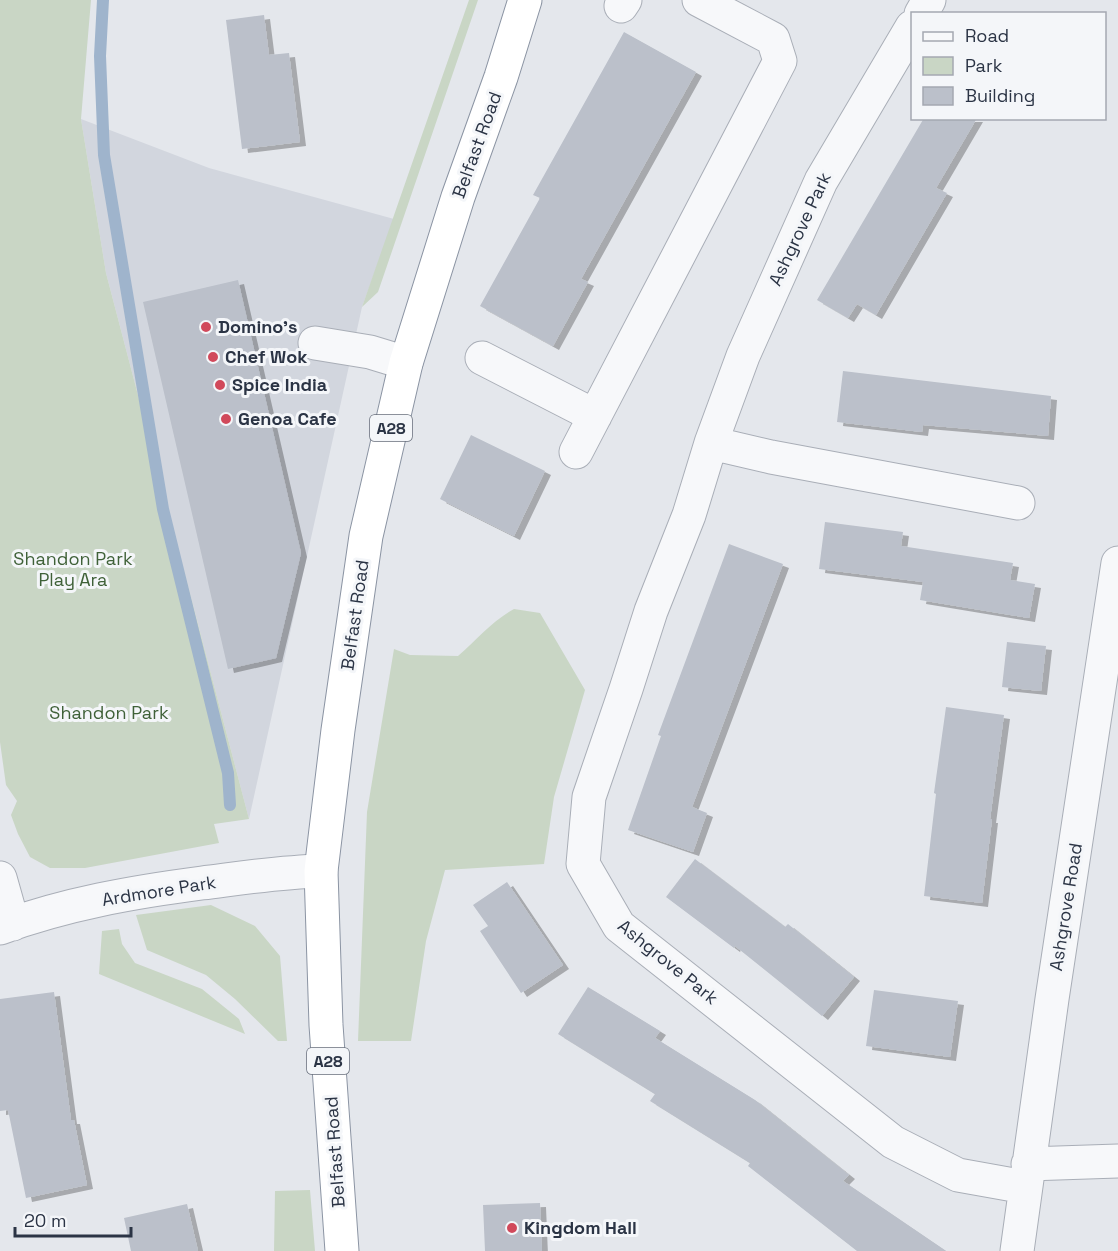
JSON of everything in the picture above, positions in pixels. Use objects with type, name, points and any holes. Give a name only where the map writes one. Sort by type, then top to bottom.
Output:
[{"type":"highway","name":"Belfast Road","points":[[342,1251],[326,1025],[321,871],[338,730],[366,536],[406,363],[458,197],[501,77],[525,0]]},
{"type":"street","points":[[576,452],[780,61],[772,39],[699,0]]},
{"type":"street","name":"Ashgrove Park","points":[[911,29],[821,181],[743,356],[711,443],[689,515],[651,611],[589,797],[583,864],[618,926],[893,1142],[957,1175],[1027,1175],[1118,1161]]},
{"type":"street","points":[[315,343],[370,352],[406,363]]},
{"type":"street","points":[[482,358],[595,416]]},
{"type":"street","points":[[711,443],[771,457],[1018,503]]},
{"type":"street","name":"Ashgrove Road","points":[[1017,1251],[1118,563]]},
{"type":"street","name":"Ardmore Park","points":[[6,926],[105,898],[137,892],[256,875],[321,871]]},
{"type":"street","points":[[0,878],[6,926]]},
{"type":"shaded area","points":[[81,119],[209,168],[394,219],[362,307],[249,819],[106,273]]},
{"type":"green space","name":"Shandon Park","points":[[0,0],[91,0],[81,119],[106,273],[249,819],[214,824],[219,843],[85,868],[50,868],[30,857],[11,815],[17,801],[6,785],[0,742]]},
{"type":"green space","points":[[469,0],[478,0],[378,292],[362,307]]},
{"type":"green space","points":[[514,609],[540,613],[585,690],[554,797],[544,864],[445,870],[426,941],[411,1041],[358,1041],[367,812],[394,649],[410,655],[458,656],[491,625]]},
{"type":"green space","points":[[211,905],[255,926],[280,956],[287,1041],[278,1041],[235,999],[206,975],[147,950],[136,915]]},
{"type":"green space","points":[[119,929],[122,944],[135,963],[202,989],[239,1019],[245,1034],[99,974],[102,931]]},
{"type":"green space","points":[[310,1190],[315,1251],[274,1251],[275,1191]]},
{"type":"building","points":[[264,15],[269,55],[289,53],[300,142],[242,149],[226,20]]},
{"type":"building","points":[[624,32],[696,72],[581,279],[588,282],[553,346],[480,306],[540,198],[533,195]]},
{"type":"building","points":[[923,120],[976,120],[936,188],[947,193],[876,315],[857,304],[848,318],[817,300]]},
{"type":"building","points":[[238,280],[301,553],[276,658],[228,669],[143,302]]},
{"type":"building","points":[[843,371],[1051,396],[1048,436],[923,425],[922,432],[837,422]]},
{"type":"building","points":[[471,435],[545,471],[514,536],[440,499]]},
{"type":"building","points":[[825,522],[903,532],[901,546],[1013,563],[1010,580],[1035,584],[1029,618],[920,600],[923,582],[819,569]]},
{"type":"building","points":[[729,544],[783,564],[692,807],[707,813],[693,852],[628,830],[661,736],[658,735]]},
{"type":"building","points":[[1007,642],[1046,646],[1041,691],[1002,687]]},
{"type":"building","points":[[946,707],[1004,715],[990,819],[992,819],[982,903],[924,896],[936,794],[934,793]]},
{"type":"building","points":[[695,859],[785,927],[788,924],[854,977],[822,1016],[735,946],[734,948],[666,897]]},
{"type":"building","points":[[507,882],[563,965],[521,993],[480,931],[488,926],[473,905]]},
{"type":"building","points":[[588,987],[660,1031],[655,1038],[755,1100],[849,1175],[843,1181],[946,1251],[857,1251],[748,1166],[750,1163],[650,1101],[655,1094],[558,1034]]},
{"type":"building","points":[[874,990],[958,1001],[950,1057],[866,1046]]},
{"type":"building","points":[[54,992],[71,1120],[74,1120],[87,1185],[26,1198],[8,1110],[0,1111],[0,999]]},
{"type":"building","name":"Kingdom Hall","points":[[540,1203],[542,1251],[485,1251],[483,1205]]},
{"type":"building","points":[[187,1204],[198,1251],[131,1251],[124,1218]]},
{"type":"waterway","points":[[103,0],[100,56],[104,155],[163,509],[228,773],[230,805]]},
{"type":"place","name":"Domino's","points":[[206,327]]},
{"type":"place","name":"Chef Wok","points":[[213,357]]},
{"type":"place","name":"Spice India","points":[[220,385]]},
{"type":"place","name":"Genoa Cafe","points":[[226,419]]},
{"type":"place","name":"Kingdom Hall","points":[[512,1228]]},
{"type":"park label","name":"Shandon Park Play Ara","points":[[73,569]]}]
